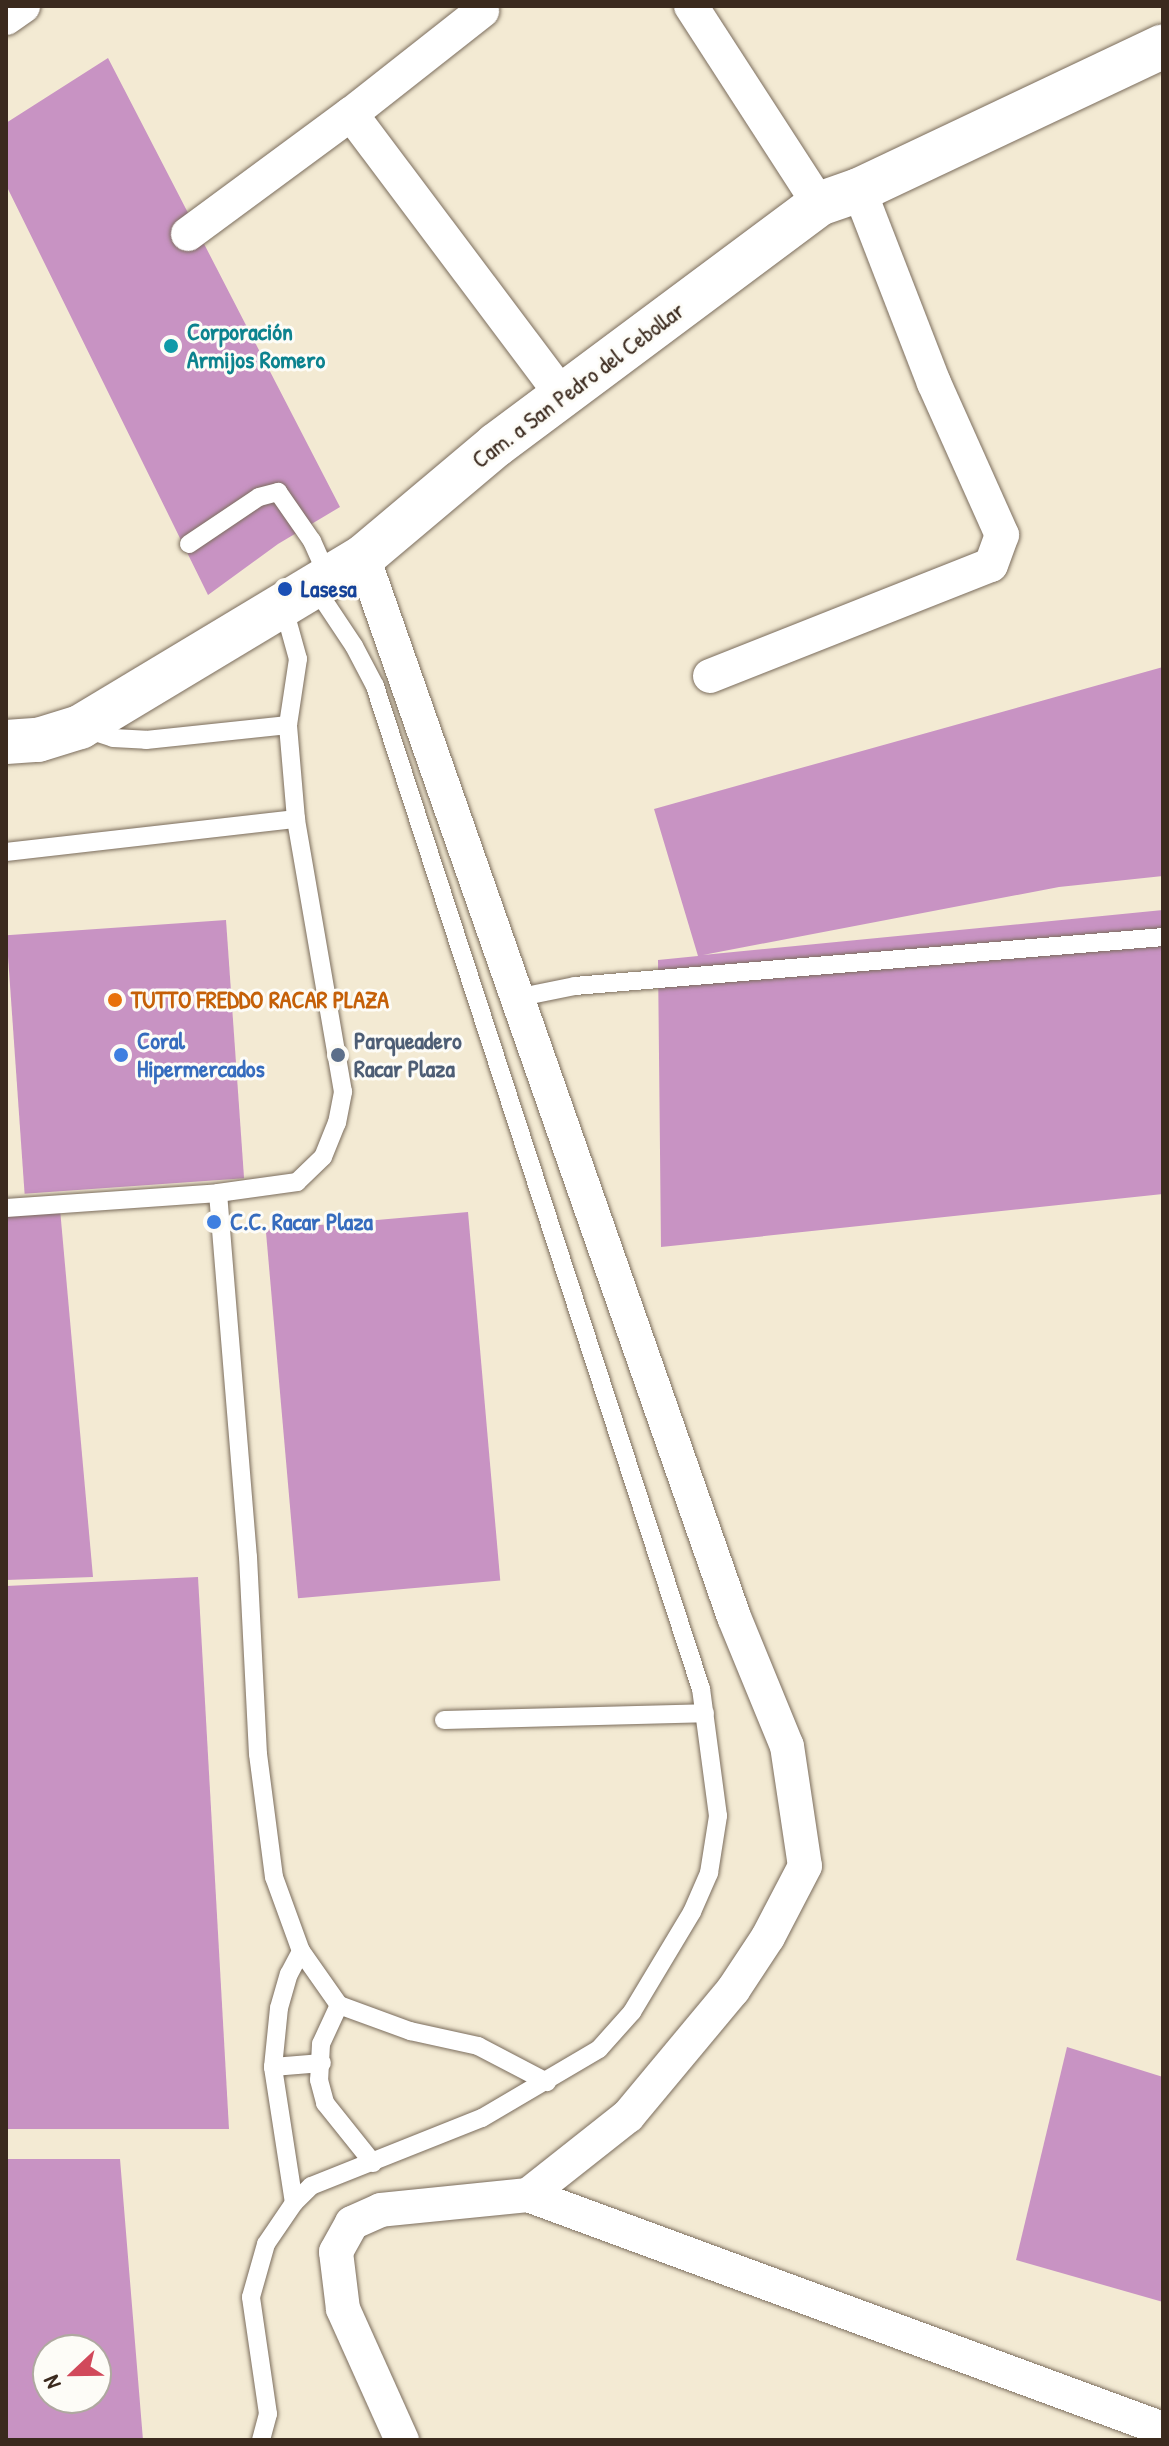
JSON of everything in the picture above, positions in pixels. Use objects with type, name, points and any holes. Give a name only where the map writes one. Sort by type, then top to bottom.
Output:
[{"type":"street","points":[[6,18],[23,6]]},
{"type":"street","points":[[691,6],[839,197],[934,383],[1002,535],[991,565],[710,676]]},
{"type":"street","points":[[188,234],[351,114],[482,11]]},
{"type":"street","name":"Cam. a San Pedro del Cebollar","points":[[6,742],[38,740],[80,727],[322,581],[562,395],[839,197],[1163,46]]},
{"type":"street","points":[[351,114],[562,395]]},
{"type":"street","points":[[322,581],[516,998],[734,1617],[787,1746],[805,1866],[768,1937],[733,1990],[648,2094],[628,2116],[528,2195]]},
{"type":"street","points":[[402,2440],[343,2309],[336,2252],[352,2223],[381,2210],[528,2195],[1163,2429]]},
{"type":"lane","points":[[189,544],[259,497],[278,492],[312,541],[322,581],[375,686],[701,1689],[718,1816],[716,1844],[702,1892],[632,2012],[599,2049],[482,2118],[311,2186],[294,2203],[266,2244],[251,2297],[268,2414],[261,2440]]},
{"type":"lane","points":[[6,1208],[218,1193],[297,1182],[323,1157],[337,1123],[343,1092],[296,819],[288,725],[298,659],[322,581]]},
{"type":"lane","points":[[80,727],[113,738],[146,740],[288,725]]},
{"type":"lane","points":[[6,852],[296,819]]},
{"type":"lane","points":[[516,998],[575,986],[1163,937]]},
{"type":"lane","points":[[218,1193],[248,1557],[258,1754],[274,1877],[301,1951],[339,2005],[410,2031],[478,2046],[547,2082]]},
{"type":"lane","points":[[444,1720],[705,1713]]},
{"type":"lane","points":[[294,2203],[273,2067],[279,2008],[289,1974],[301,1951]]},
{"type":"lane","points":[[339,2005],[321,2044],[319,2080],[325,2103],[373,2163]]},
{"type":"lane","points":[[273,2067],[322,2063]]},
{"type":"building","name":"Corporación Armijos Romero","points":[[108,58],[340,507],[278,544],[208,595],[6,185],[6,123]]},
{"type":"building","points":[[1163,667],[1163,876],[1059,887],[703,955],[1163,910],[1163,1194],[661,1247],[658,960],[698,956],[654,809]]},
{"type":"building","name":"Coral Hipermercados","points":[[226,920],[244,1178],[25,1194],[7,935]]},
{"type":"building","points":[[60,1209],[93,1577],[6,1580],[6,1211]]},
{"type":"building","points":[[468,1212],[500,1581],[298,1598],[266,1230]]},
{"type":"building","points":[[198,1577],[229,2129],[6,2129],[6,1586]]},
{"type":"building","points":[[1067,2047],[1163,2077],[1163,2302],[1016,2260]]},
{"type":"building","points":[[6,2159],[120,2159],[143,2440],[6,2440]]},
{"type":"place","name":"Corporación Armijos Romero","points":[[171,346]]},
{"type":"place","name":"Lasesa","points":[[285,589]]},
{"type":"place","name":"TUTTO FREDDO RACAR PLAZA","points":[[115,1000]]},
{"type":"place","name":"Coral Hipermercados","points":[[121,1055]]},
{"type":"place","name":"Parqueadero Racar Plaza","points":[[338,1055]]},
{"type":"place","name":"C.C. Racar Plaza","points":[[214,1222]]}]
